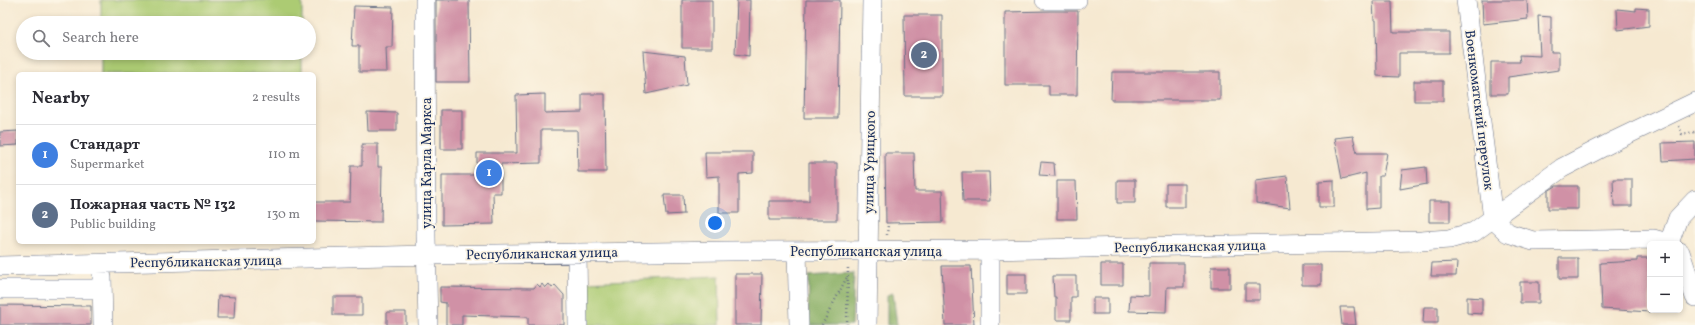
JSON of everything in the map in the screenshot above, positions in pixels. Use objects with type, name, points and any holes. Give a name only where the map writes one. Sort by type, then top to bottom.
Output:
[{"type":"street","name":"улица Карла Маркса","points":[[425,0],[428,325]]},
{"type":"street","name":"улица Урицкого","points":[[867,325],[872,0]]},
{"type":"street","points":[[1045,0],[1077,0]]},
{"type":"street","name":"Военкоматский переулок","points":[[1466,0],[1493,219]]},
{"type":"street","name":"Республиканская улица","points":[[0,266],[427,255],[990,250],[1421,241],[1449,238],[1474,232],[1562,168],[1695,102]]},
{"type":"street","points":[[1674,241],[1678,218],[1695,200]]},
{"type":"street","points":[[1493,219],[1508,233],[1533,241],[1653,239],[1659,241]]},
{"type":"street","points":[[990,250],[990,325]]},
{"type":"street","points":[[797,251],[799,325]]},
{"type":"street","points":[[576,253],[578,325]]},
{"type":"street","points":[[1683,257],[1695,297]]},
{"type":"street","points":[[102,263],[103,325]]},
{"type":"street","points":[[0,289],[102,289]]},
{"type":"path","points":[[1682,134],[1695,132]]},
{"type":"path","points":[[822,325],[847,276]]},
{"type":"green space","points":[[101,0],[302,0],[302,16],[101,16]]},
{"type":"green space","points":[[101,60],[302,60],[302,72],[101,72]]},
{"type":"green space","points":[[854,273],[852,325],[808,325],[809,276]]},
{"type":"green space","points":[[719,276],[720,325],[588,325],[586,282]]},
{"type":"green space","points":[[893,293],[897,325],[887,325],[887,295]]},
{"type":"building","points":[[436,0],[469,0],[470,82],[436,82]]},
{"type":"building","points":[[682,0],[712,0],[712,48],[682,48]]},
{"type":"building","points":[[737,0],[750,0],[749,56],[735,54]]},
{"type":"building","points":[[806,0],[840,0],[838,118],[804,118]]},
{"type":"building","points":[[1482,0],[1527,0],[1528,19],[1483,24]]},
{"type":"building","points":[[1373,1],[1392,1],[1393,32],[1449,32],[1449,53],[1399,53],[1399,77],[1377,76],[1376,20],[1374,20]]},
{"type":"building","points":[[354,6],[393,7],[392,47],[386,47],[387,72],[359,72],[359,46],[352,46]]},
{"type":"building","points":[[1636,8],[1649,9],[1649,26],[1618,30],[1617,9],[1636,11]]},
{"type":"building","points":[[1078,11],[1077,95],[1049,95],[1049,85],[1005,85],[1005,12]]},
{"type":"building","points":[[904,15],[942,15],[942,96],[905,96]]},
{"type":"building","points":[[1538,16],[1551,17],[1551,52],[1559,52],[1559,70],[1508,77],[1508,94],[1491,94],[1491,62],[1520,62],[1519,55],[1540,56]]},
{"type":"building","points":[[643,51],[685,56],[687,85],[646,94]]},
{"type":"building","points":[[1112,72],[1220,72],[1220,100],[1111,100]]},
{"type":"building","points":[[1414,81],[1443,81],[1443,101],[1414,101]]},
{"type":"building","points":[[545,94],[545,113],[582,112],[582,94],[605,94],[606,172],[578,172],[577,130],[541,130],[541,163],[501,164],[501,193],[493,193],[494,224],[442,225],[442,175],[477,175],[477,153],[517,153],[516,95]]},
{"type":"building","points":[[441,110],[462,110],[462,149],[441,149]]},
{"type":"building","points":[[367,112],[397,113],[397,131],[368,131]]},
{"type":"building","points":[[16,131],[16,145],[0,146],[0,132]]},
{"type":"building","points":[[1353,136],[1357,153],[1387,153],[1383,176],[1379,176],[1379,208],[1366,209],[1366,173],[1342,179],[1334,138]]},
{"type":"building","points":[[1695,142],[1695,159],[1663,161],[1662,143]]},
{"type":"building","points":[[362,144],[378,144],[378,167],[382,167],[381,222],[316,221],[316,202],[350,202],[351,166],[362,166]]},
{"type":"building","points":[[705,152],[753,152],[753,173],[739,174],[739,213],[719,213],[719,176],[706,177]]},
{"type":"building","points":[[885,153],[914,153],[915,191],[942,191],[943,222],[886,223]]},
{"type":"building","points":[[1041,162],[1054,163],[1055,176],[1039,175]]},
{"type":"building","points":[[809,163],[837,163],[837,220],[769,220],[769,201],[809,201]]},
{"type":"building","points":[[1426,167],[1427,184],[1400,189],[1402,170]]},
{"type":"building","points":[[962,172],[989,172],[990,201],[963,201]]},
{"type":"building","points":[[1287,176],[1290,208],[1256,203],[1256,180]]},
{"type":"building","points":[[1613,179],[1632,179],[1632,206],[1614,206]]},
{"type":"building","points":[[1117,180],[1135,180],[1135,203],[1117,203]]},
{"type":"building","points":[[1334,180],[1334,207],[1319,207],[1319,181]]},
{"type":"building","points":[[1057,181],[1076,181],[1077,219],[1057,219]]},
{"type":"building","points":[[1166,184],[1185,184],[1185,207],[1166,207]]},
{"type":"building","points":[[1556,186],[1578,186],[1578,209],[1548,209],[1548,191]]},
{"type":"building","points":[[664,195],[683,195],[684,214],[666,215]]},
{"type":"building","points":[[1429,201],[1450,201],[1450,222],[1429,222]]},
{"type":"building","points":[[1559,258],[1578,258],[1578,279],[1559,279]]},
{"type":"building","points":[[1637,258],[1647,258],[1647,312],[1602,309],[1600,263],[1637,261]]},
{"type":"building","points":[[1457,262],[1456,276],[1431,276],[1432,263]]},
{"type":"building","points":[[1149,263],[1184,263],[1184,287],[1167,287],[1166,312],[1129,311],[1130,295],[1149,296]]},
{"type":"building","points":[[1101,264],[1123,264],[1123,285],[1101,285]]},
{"type":"building","points":[[1302,265],[1321,265],[1321,285],[1302,285]]},
{"type":"building","points":[[942,266],[971,266],[974,325],[945,325]]},
{"type":"building","points":[[1211,267],[1230,267],[1230,288],[1211,288]]},
{"type":"building","points":[[735,274],[762,274],[761,325],[735,325]]},
{"type":"building","points":[[1007,274],[1026,274],[1026,294],[1007,294]]},
{"type":"building","points":[[1053,276],[1076,276],[1076,297],[1071,297],[1071,320],[1056,320],[1056,297],[1054,297]]},
{"type":"building","points":[[1520,282],[1539,282],[1539,303],[1520,303]]},
{"type":"building","points":[[537,284],[540,287],[542,284],[545,288],[549,284],[552,288],[555,285],[564,295],[564,325],[528,325],[528,317],[462,315],[462,325],[446,325],[446,303],[440,302],[440,287],[534,288]]},
{"type":"building","points":[[1245,284],[1260,284],[1260,300],[1245,300]]},
{"type":"building","points":[[218,296],[235,297],[234,318],[217,318]]},
{"type":"building","points":[[333,297],[362,297],[362,315],[333,315]]},
{"type":"building","points":[[1467,297],[1482,298],[1482,314],[1467,313]]},
{"type":"building","points":[[1093,298],[1108,298],[1108,314],[1093,314]]},
{"type":"building","points":[[0,305],[91,306],[91,325],[0,325]]},
{"type":"building","points":[[1340,307],[1354,307],[1356,325],[1342,325]]},
{"type":"building","points":[[1424,307],[1438,307],[1438,323],[1423,323]]},
{"type":"building","points":[[387,312],[406,312],[406,325],[387,325]]},
{"type":"place","name":"Пожарная часть № 132","points":[[924,55]]},
{"type":"place","name":"Стандарт","points":[[489,173]]}]
